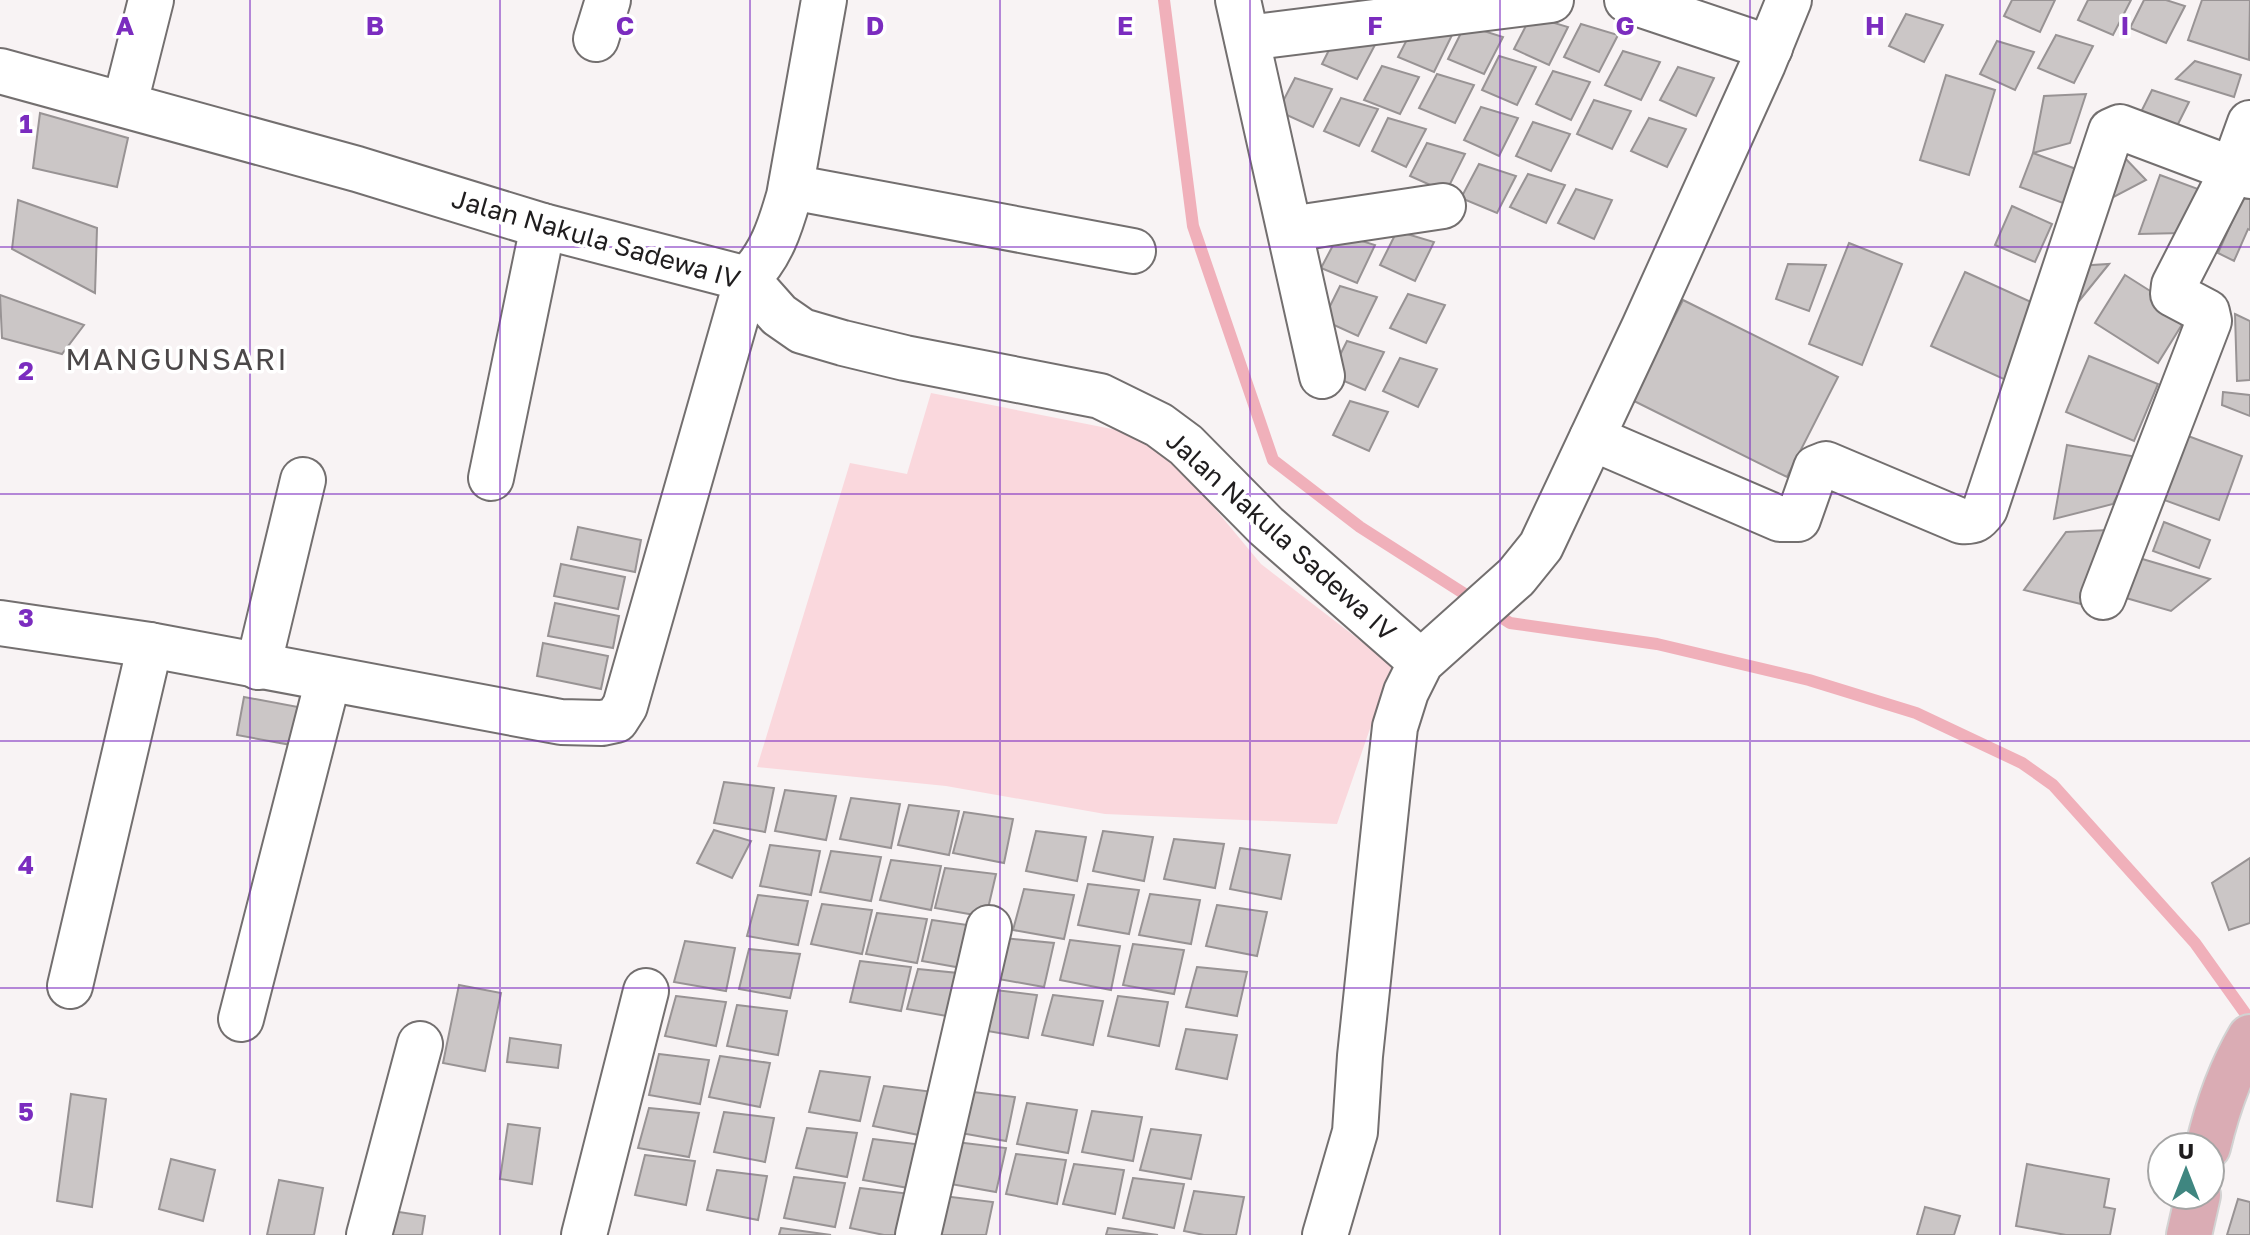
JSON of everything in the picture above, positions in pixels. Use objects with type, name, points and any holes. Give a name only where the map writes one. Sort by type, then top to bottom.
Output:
[{"type":"main road","points":[[2211,1131],[2243,1050]]},
{"type":"main road","points":[[2189,1235],[2194,1211]]},
{"type":"street","points":[[125,103],[151,0]]},
{"type":"street","points":[[0,623],[150,645],[561,722],[602,723],[616,720],[625,706],[747,279],[763,263],[780,226],[791,187],[824,0]]},
{"type":"street","points":[[1322,376],[1242,19],[1551,0]]},
{"type":"street","points":[[1627,0],[1770,48]]},
{"type":"street","points":[[1325,1235],[1355,1132],[1360,1056],[1395,727],[1406,692],[1421,662],[1516,577],[1541,546],[1770,48],[1789,0]]},
{"type":"street","name":"Jalan Nakula Sadewa IV","points":[[0,71],[357,169],[543,226],[747,279],[779,315],[802,331],[905,358],[1100,396],[1159,425],[1186,445],[1266,526],[1421,662]]},
{"type":"street","points":[[2103,597],[2209,321],[2207,312],[2173,294],[2174,285],[2242,173],[2250,123]]},
{"type":"street","points":[[1592,438],[1780,519],[1798,519],[1816,468],[1826,464],[1961,521],[1978,519],[1990,495],[2111,131],[2117,127],[2124,129],[2242,173]]},
{"type":"street","points":[[791,187],[1133,251]]},
{"type":"street","points":[[1290,229],[1443,206]]},
{"type":"street","points":[[491,478],[543,226]]},
{"type":"street","points":[[258,667],[303,480]]},
{"type":"street","points":[[70,986],[150,645]]},
{"type":"street","points":[[241,1019],[328,680]]},
{"type":"street","points":[[918,1235],[989,928]]},
{"type":"street","points":[[584,1235],[646,991]]},
{"type":"street","points":[[369,1235],[420,1044]]},
{"type":"shaded area","points":[[931,393],[1122,431],[1167,451],[1261,564],[1392,665],[1337,824],[1105,814],[946,786],[757,767],[850,463],[907,474]]},
{"type":"building","points":[[2012,0],[2055,0],[2040,32],[2004,16]]},
{"type":"building","points":[[2088,0],[2131,0],[2113,35],[2078,20]]},
{"type":"building","points":[[2144,0],[2166,0],[2185,6],[2166,43],[2130,28]]},
{"type":"building","points":[[2202,0],[2250,0],[2249,60],[2188,40]]},
{"type":"building","points":[[1906,14],[1943,25],[1924,62],[1889,46]]},
{"type":"building","points":[[1531,16],[1568,27],[1549,65],[1514,49]]},
{"type":"building","points":[[1415,24],[1452,35],[1434,72],[1398,57]]},
{"type":"building","points":[[1581,24],[1618,35],[1599,72],[1564,57]]},
{"type":"building","points":[[1465,25],[1503,37],[1484,74],[1448,59]]},
{"type":"building","points":[[1339,30],[1377,41],[1357,79],[1322,64]]},
{"type":"building","points":[[2056,35],[2093,46],[2074,83],[2038,68]]},
{"type":"building","points":[[1997,41],[2034,52],[2015,90],[1980,74]]},
{"type":"building","points":[[1623,51],[1660,62],[1641,100],[1605,85]]},
{"type":"building","points":[[1499,56],[1536,67],[1517,105],[1482,90]]},
{"type":"building","points":[[2195,61],[2241,75],[2234,97],[2176,79]]},
{"type":"building","points":[[1382,66],[1419,77],[1400,114],[1364,100]]},
{"type":"building","points":[[1678,67],[1714,78],[1696,116],[1660,100]]},
{"type":"building","points":[[1553,71],[1590,82],[1571,120],[1536,104]]},
{"type":"building","points":[[1437,74],[1474,85],[1455,123],[1419,108]]},
{"type":"building","points":[[1946,75],[1995,90],[1969,175],[1920,160]]},
{"type":"building","points":[[1295,78],[1332,89],[1313,127],[1278,111]]},
{"type":"building","points":[[2152,90],[2189,102],[2170,140],[2135,124]]},
{"type":"building","points":[[2086,94],[2070,143],[2033,153],[2044,96]]},
{"type":"building","points":[[1341,98],[1378,109],[1359,146],[1324,131]]},
{"type":"building","points":[[1594,100],[1631,111],[1612,149],[1577,134]]},
{"type":"building","points":[[1481,107],[1518,118],[1499,156],[1464,140]]},
{"type":"building","points":[[40,113],[128,138],[117,187],[33,168]]},
{"type":"building","points":[[1388,118],[1426,129],[1406,167],[1372,151]]},
{"type":"building","points":[[1649,118],[1686,129],[1667,167],[1631,151]]},
{"type":"building","points":[[1533,122],[1570,134],[1551,171],[1516,156]]},
{"type":"building","points":[[1427,143],[1465,154],[1446,192],[1410,176]]},
{"type":"building","points":[[2033,153],[2076,169],[2074,207],[2020,187]]},
{"type":"building","points":[[2124,157],[2146,180],[2108,200]]},
{"type":"building","points":[[1479,164],[1516,176],[1497,213],[1461,198]]},
{"type":"building","points":[[1528,174],[1565,185],[1546,223],[1510,207]]},
{"type":"building","points":[[2160,175],[2198,189],[2182,233],[2139,234]]},
{"type":"building","points":[[1576,189],[1612,200],[1594,239],[1558,223]]},
{"type":"building","points":[[2246,190],[2250,192],[2250,230],[2234,261],[2218,253]]},
{"type":"building","points":[[18,200],[97,228],[95,293],[12,249]]},
{"type":"building","points":[[2012,206],[2052,224],[2035,262],[1995,245]]},
{"type":"building","points":[[1397,231],[1434,242],[1415,281],[1380,265]]},
{"type":"building","points":[[1339,234],[1375,245],[1357,283],[1321,268]]},
{"type":"building","points":[[1849,243],[1902,264],[1862,365],[1809,344]]},
{"type":"building","points":[[1788,264],[1826,265],[1809,311],[1776,299]]},
{"type":"building","points":[[2109,264],[2066,317],[2077,266]]},
{"type":"building","points":[[1965,272],[2042,307],[2008,381],[1931,346]]},
{"type":"building","points":[[2125,275],[2188,315],[2158,363],[2095,323]]},
{"type":"building","points":[[1340,286],[1377,297],[1358,336],[1323,320]]},
{"type":"building","points":[[1408,294],[1445,305],[1426,343],[1390,328]]},
{"type":"building","points":[[0,295],[84,325],[62,354],[2,338]]},
{"type":"building","points":[[1683,300],[1838,377],[1787,477],[1632,400]]},
{"type":"building","points":[[2235,314],[2250,321],[2250,380],[2237,381]]},
{"type":"building","points":[[1347,341],[1384,352],[1365,390],[1330,375]]},
{"type":"building","points":[[2089,356],[2158,384],[2134,441],[2066,412]]},
{"type":"building","points":[[1400,358],[1437,369],[1418,407],[1383,391]]},
{"type":"building","points":[[2223,392],[2250,395],[2250,416],[2222,405]]},
{"type":"building","points":[[1350,401],[1388,412],[1369,451],[1333,435]]},
{"type":"building","points":[[2180,433],[2242,456],[2219,520],[2156,497]]},
{"type":"building","points":[[2067,445],[2137,457],[2113,504],[2054,519]]},
{"type":"building","points":[[2164,522],[2210,540],[2199,568],[2153,551]]},
{"type":"building","points":[[578,527],[641,540],[635,572],[571,559]]},
{"type":"building","points":[[2108,530],[2089,606],[2024,590],[2066,532]]},
{"type":"building","points":[[2139,558],[2210,579],[2171,611],[2126,598]]},
{"type":"building","points":[[561,564],[625,577],[618,609],[554,596]]},
{"type":"building","points":[[555,603],[619,616],[613,648],[548,636]]},
{"type":"building","points":[[543,643],[608,656],[601,689],[537,676]]},
{"type":"building","points":[[244,697],[298,707],[291,745],[237,735]]},
{"type":"building","points":[[724,782],[774,788],[765,832],[714,823]]},
{"type":"building","points":[[785,790],[836,796],[826,840],[775,831]]},
{"type":"building","points":[[851,798],[900,804],[891,848],[840,839]]},
{"type":"building","points":[[909,805],[959,811],[949,855],[898,845]]},
{"type":"building","points":[[964,812],[1013,819],[1004,863],[953,853]]},
{"type":"building","points":[[714,830],[751,841],[732,878],[697,863]]},
{"type":"building","points":[[1036,831],[1086,837],[1077,881],[1026,871]]},
{"type":"building","points":[[1103,831],[1153,837],[1144,881],[1093,871]]},
{"type":"building","points":[[1174,839],[1224,844],[1215,888],[1164,879]]},
{"type":"building","points":[[770,845],[820,851],[811,895],[760,886]]},
{"type":"building","points":[[1240,848],[1290,855],[1281,899],[1230,889]]},
{"type":"building","points":[[831,851],[881,857],[871,901],[820,892]]},
{"type":"building","points":[[2250,858],[2250,923],[2229,930],[2212,883]]},
{"type":"building","points":[[891,860],[941,866],[931,910],[880,900]]},
{"type":"building","points":[[945,868],[996,874],[986,917],[935,908]]},
{"type":"building","points":[[1088,884],[1139,890],[1129,934],[1078,925]]},
{"type":"building","points":[[1024,889],[1074,895],[1064,939],[1013,930]]},
{"type":"building","points":[[1150,894],[1200,900],[1191,944],[1139,935]]},
{"type":"building","points":[[758,895],[808,901],[798,945],[747,936]]},
{"type":"building","points":[[822,904],[872,910],[862,954],[811,944]]},
{"type":"building","points":[[1217,905],[1267,912],[1257,956],[1206,946]]},
{"type":"building","points":[[877,913],[927,919],[917,963],[866,954]]},
{"type":"building","points":[[932,920],[982,927],[973,970],[922,961]]},
{"type":"building","points":[[1004,938],[1054,943],[1044,987],[993,978]]},
{"type":"building","points":[[1070,940],[1120,946],[1111,990],[1060,980]]},
{"type":"building","points":[[685,941],[735,948],[726,991],[674,982]]},
{"type":"building","points":[[1133,944],[1184,950],[1174,994],[1123,985]]},
{"type":"building","points":[[749,949],[800,954],[790,998],[739,989]]},
{"type":"building","points":[[860,961],[911,967],[901,1011],[850,1002]]},
{"type":"building","points":[[1197,967],[1247,972],[1237,1016],[1186,1007]]},
{"type":"building","points":[[918,969],[968,974],[958,1018],[907,1009]]},
{"type":"building","points":[[459,985],[501,993],[485,1071],[443,1063]]},
{"type":"building","points":[[987,989],[1037,995],[1028,1038],[976,1029]]},
{"type":"building","points":[[1053,995],[1103,1001],[1093,1045],[1042,1035]]},
{"type":"building","points":[[676,996],[726,1002],[716,1046],[665,1036]]},
{"type":"building","points":[[1118,996],[1168,1002],[1159,1046],[1108,1036]]},
{"type":"building","points":[[737,1005],[787,1011],[778,1055],[727,1046]]},
{"type":"building","points":[[1186,1029],[1237,1035],[1227,1079],[1176,1069]]},
{"type":"building","points":[[510,1038],[561,1045],[558,1068],[507,1062]]},
{"type":"building","points":[[659,1054],[709,1060],[700,1104],[649,1095]]},
{"type":"building","points":[[720,1056],[770,1063],[760,1107],[709,1097]]},
{"type":"building","points":[[820,1071],[870,1077],[860,1121],[809,1112]]},
{"type":"building","points":[[884,1086],[934,1092],[924,1136],[873,1126]]},
{"type":"building","points":[[965,1091],[1015,1097],[1006,1141],[955,1132]]},
{"type":"building","points":[[71,1094],[106,1099],[92,1207],[57,1201]]},
{"type":"building","points":[[1027,1103],[1077,1110],[1068,1153],[1017,1144]]},
{"type":"building","points":[[649,1108],[699,1113],[689,1157],[638,1148]]},
{"type":"building","points":[[1092,1111],[1142,1117],[1133,1161],[1082,1152]]},
{"type":"building","points":[[724,1112],[774,1118],[765,1162],[714,1152]]},
{"type":"building","points":[[508,1124],[540,1128],[532,1184],[500,1179]]},
{"type":"building","points":[[807,1128],[857,1133],[847,1177],[796,1168]]},
{"type":"building","points":[[1151,1129],[1201,1135],[1191,1179],[1140,1170]]},
{"type":"building","points":[[873,1139],[924,1145],[914,1189],[863,1180]]},
{"type":"building","points":[[956,1142],[1006,1148],[996,1192],[945,1183]]},
{"type":"building","points":[[1016,1154],[1066,1160],[1057,1204],[1006,1194]]},
{"type":"building","points":[[645,1155],[695,1161],[686,1205],[635,1195]]},
{"type":"building","points":[[171,1159],[215,1170],[203,1221],[159,1209]]},
{"type":"building","points":[[1074,1164],[1124,1170],[1115,1214],[1063,1204]]},
{"type":"building","points":[[2027,1164],[2109,1179],[2104,1207],[2115,1209],[2110,1235],[2066,1235],[2016,1226]]},
{"type":"building","points":[[717,1170],[767,1176],[758,1220],[707,1210]]},
{"type":"building","points":[[794,1177],[845,1183],[835,1227],[784,1218]]},
{"type":"building","points":[[1133,1178],[1184,1184],[1174,1228],[1123,1218]]},
{"type":"building","points":[[279,1180],[323,1188],[314,1235],[267,1235]]},
{"type":"building","points":[[860,1188],[911,1194],[902,1235],[884,1235],[850,1228]]},
{"type":"building","points":[[1194,1191],[1244,1197],[1236,1235],[1204,1235],[1184,1231]]},
{"type":"building","points":[[943,1196],[993,1202],[986,1235],[933,1235]]},
{"type":"building","points":[[2238,1199],[2250,1202],[2250,1235],[2227,1235]]},
{"type":"building","points":[[1925,1207],[1960,1216],[1954,1235],[1917,1235]]},
{"type":"building","points":[[380,1209],[425,1216],[422,1235],[376,1235]]},
{"type":"building","points":[[781,1228],[831,1235],[779,1235]]},
{"type":"building","points":[[1108,1228],[1158,1235],[1106,1235]]},
{"type":"waterway","points":[[1164,0],[1193,226],[1273,460],[1360,527],[1510,623],[1657,644],[1809,680],[1916,713],[2022,763],[2053,785],[2195,943],[2250,1020]]},
{"type":"district","name":"MANGUNSARI","points":[[177,360]]}]
